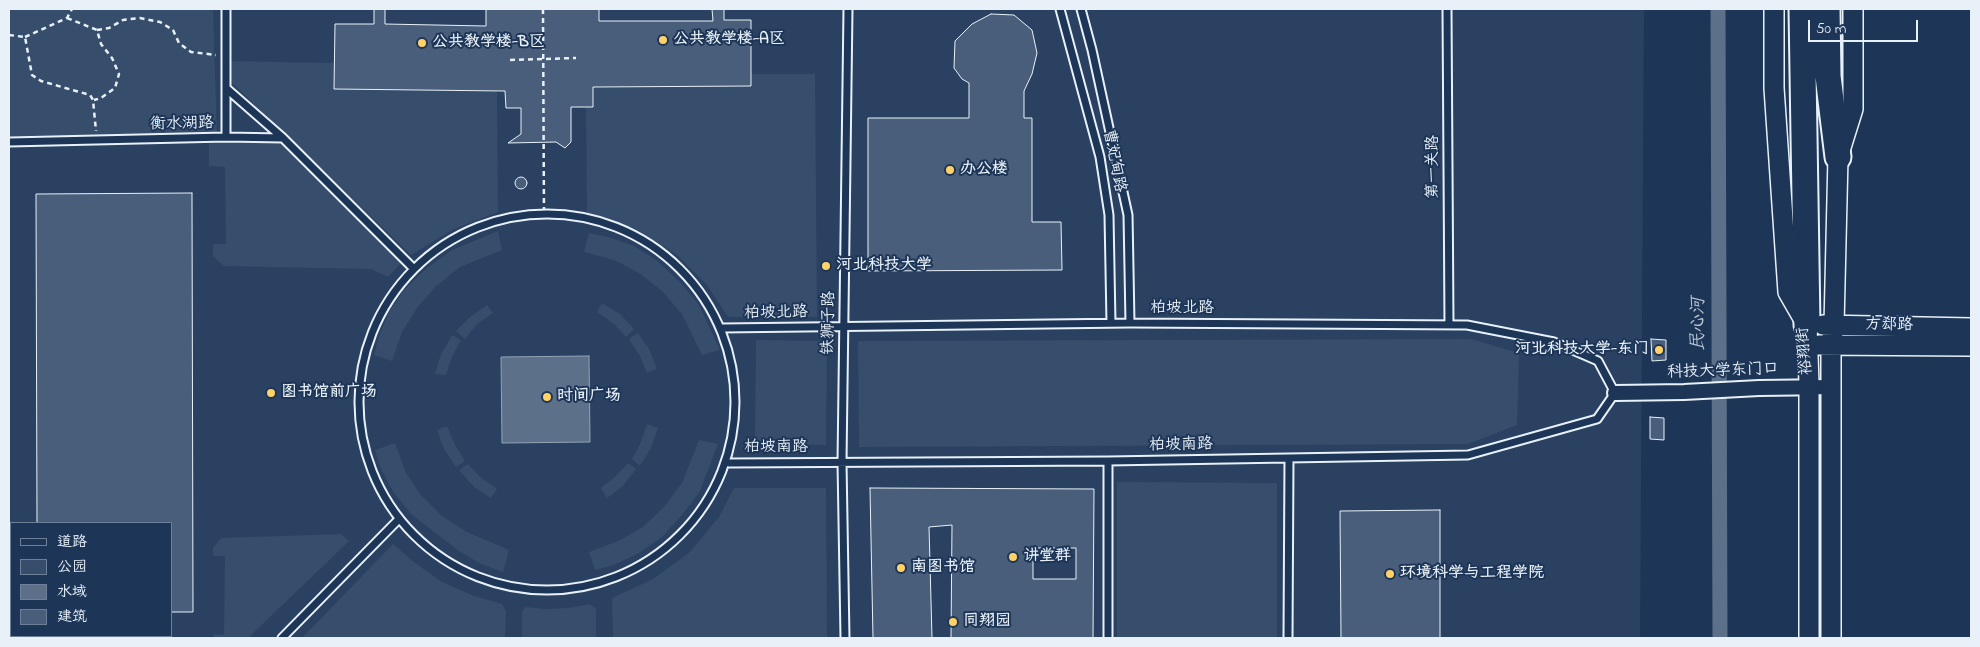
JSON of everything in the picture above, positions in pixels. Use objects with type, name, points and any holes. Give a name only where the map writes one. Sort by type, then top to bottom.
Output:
[{"type":"highway","points":[[1802,9],[1807,335]]},
{"type":"highway","points":[[1827,9],[1828,76],[1838,157]]},
{"type":"main road","name":"裕翔街","points":[[1774,9],[1774,88],[1788,292],[1807,335],[1809,387],[1809,638]]},
{"type":"main road","name":"裕翔街","points":[[1831,638],[1831,345],[1834,325],[1838,157],[1853,109],[1853,9]]},
{"type":"main road","name":"方郄路","points":[[1807,335],[1834,325],[1971,328]]},
{"type":"main road","name":"方郄路","points":[[1807,335],[1831,345],[1971,346]]},
{"type":"street","name":"科技大学东门口","points":[[1615,393],[1832,387]]},
{"type":"lane","name":"衡水湖路","points":[[9,142],[226,138],[226,9]]},
{"type":"lane","name":"铁狮子路","points":[[845,638],[842,462],[848,9]]},
{"type":"lane","name":"曹妃甸路","points":[[1060,9],[1100,157],[1109,215],[1112,323]]},
{"type":"lane","name":"曹妃甸路","points":[[1081,9],[1092,50],[1128,215],[1130,323]]},
{"type":"lane","name":"第一关路","points":[[1448,9],[1449,325]]},
{"type":"lane","points":[[227,89],[283,138],[412,267]]},
{"type":"lane","points":[[226,138],[283,138]]},
{"type":"lane","points":[[560,216],[621,228],[670,258],[709,304],[723,328],[737,375],[736,422],[730,462],[686,531],[640,565],[585,586],[522,588],[470,573],[431,548],[398,520],[369,472],[355,405],[365,342],[385,302],[412,267],[448,244],[497,222],[544,218],[560,216]]},
{"type":"lane","name":"柏坡北路","points":[[723,328],[1112,323],[1467,325],[1554,342],[1598,361],[1615,393]]},
{"type":"lane","name":"柏坡南路","points":[[730,462],[1108,461],[1468,455],[1597,419],[1615,393]]},
{"type":"lane","points":[[1288,638],[1289,458]]},
{"type":"lane","points":[[1108,461],[1108,638]]},
{"type":"lane","points":[[282,638],[398,520]]},
{"type":"path","points":[[9,35],[25,37],[67,18],[72,9]]},
{"type":"path","points":[[542,9],[544,218]]},
{"type":"path","points":[[67,18],[96,30],[109,28],[123,20],[140,18],[160,22],[173,30],[179,43],[191,52],[206,55],[227,54]]},
{"type":"path","points":[[93,100],[101,98],[115,88],[118,74],[112,58],[101,44],[96,30]]},
{"type":"path","points":[[25,37],[32,75],[47,83],[90,95],[93,100],[97,140]]},
{"type":"path","points":[[510,60],[576,58]]},
{"type":"shaded area","name":"河北科技大学","points":[[9,9],[1644,9],[1640,638],[9,638]]},
{"type":"green space","points":[[9,9],[213,9],[217,135],[9,136]]},
{"type":"green space","points":[[231,61],[334,63],[334,88],[497,91],[498,212],[454,229],[411,255],[231,82]]},
{"type":"green space","points":[[751,74],[815,74],[817,317],[728,317],[707,285],[676,254],[636,229],[587,214],[586,107],[593,87],[751,86]]},
{"type":"green space","points":[[280,141],[401,263],[388,277],[371,269],[224,266],[213,256],[213,244],[226,244],[225,167],[209,166],[209,142]]},
{"type":"green space","points":[[498,231],[502,250],[460,267],[436,286],[417,308],[402,332],[392,361],[374,355],[379,336],[389,312],[404,290],[427,268],[452,250]]},
{"type":"green space","points":[[589,233],[634,246],[656,260],[680,282],[699,305],[720,350],[702,355],[682,314],[662,291],[639,273],[614,260],[584,252]]},
{"type":"green space","points":[[602,303],[620,314],[634,329],[626,337],[614,324],[597,312]]},
{"type":"green space","points":[[487,305],[493,313],[477,324],[465,339],[456,331],[470,317]]},
{"type":"green space","points":[[638,333],[649,349],[657,369],[647,373],[640,356],[629,339]]},
{"type":"green space","points":[[452,335],[461,340],[452,357],[446,375],[435,374],[441,354]]},
{"type":"green space","points":[[1471,339],[1519,353],[1517,425],[1468,444],[859,447],[858,341]]},
{"type":"green space","points":[[756,340],[827,341],[826,445],[755,444]]},
{"type":"green space","points":[[647,424],[658,428],[651,448],[640,466],[632,459],[641,442]]},
{"type":"green space","points":[[447,426],[455,445],[465,461],[456,467],[444,449],[437,430]]},
{"type":"green space","points":[[699,440],[718,444],[700,491],[682,515],[661,538],[639,553],[614,565],[595,570],[589,552],[618,541],[643,527],[664,507],[682,483]]},
{"type":"green space","points":[[395,443],[406,473],[421,495],[442,516],[467,532],[509,550],[503,572],[479,563],[459,551],[411,514],[394,493],[381,469],[375,450]]},
{"type":"green space","points":[[628,463],[636,469],[623,486],[607,498],[601,488]]},
{"type":"green space","points":[[468,464],[480,477],[497,489],[491,498],[475,488],[459,470]]},
{"type":"green space","points":[[1117,482],[1277,483],[1277,638],[1117,638]]},
{"type":"green space","points":[[734,488],[826,488],[827,638],[613,638],[612,598],[653,579],[690,552],[719,517]]},
{"type":"green space","points":[[341,534],[349,541],[248,638],[214,638],[214,634],[224,635],[225,556],[213,556],[213,548],[221,538]]},
{"type":"green space","points":[[393,544],[411,560],[442,582],[474,596],[502,604],[506,611],[505,638],[302,638]]},
{"type":"green space","points":[[590,604],[596,609],[596,638],[522,638],[522,612],[525,607],[545,609],[568,608]]},
{"type":"water","points":[[589,356],[590,442],[502,443],[501,357]]},
{"type":"building","points":[[374,9],[385,9],[385,24],[486,26],[486,9],[599,9],[599,21],[713,21],[712,9],[724,9],[724,20],[751,20],[751,86],[593,87],[593,107],[571,107],[571,142],[565,148],[556,142],[508,143],[521,134],[521,108],[506,108],[505,91],[334,89],[335,24],[374,24]]},
{"type":"building","name":"办公楼","points":[[991,14],[1014,15],[1032,30],[1037,53],[1032,74],[1024,91],[1024,118],[1032,118],[1032,222],[1061,222],[1062,270],[868,271],[868,118],[969,118],[969,83],[962,79],[954,68],[955,41],[972,24]]},
{"type":"building","points":[[521,177],[527,183],[521,189],[515,183]]},
{"type":"building","points":[[192,193],[193,612],[172,612],[172,522],[37,522],[36,194]]},
{"type":"building","name":"河北科技大学-东门","points":[[1651,339],[1666,340],[1666,360],[1652,361]]},
{"type":"building","points":[[1650,417],[1664,418],[1664,440],[1650,439]]},
{"type":"building","points":[[870,488],[1094,489],[1093,638],[951,638],[952,525],[929,527],[932,638],[873,638]],"holes":[[[1033,548],[1076,548],[1076,579],[1033,579]]]},
{"type":"building","name":"环境科学与工程学院","points":[[1440,510],[1440,638],[1341,638],[1340,511]]},
{"type":"waterway","name":"民心河","points":[[1718,9],[1720,638]]},
{"type":"place","name":"公共教学楼-A区","points":[[663,40]]},
{"type":"place","name":"公共教学楼-B区","points":[[422,43]]},
{"type":"place","name":"办公楼","points":[[950,170]]},
{"type":"place","name":"河北科技大学","points":[[826,266]]},
{"type":"place","name":"河北科技大学-东门","points":[[1659,350]]},
{"type":"place","name":"图书馆前广场","points":[[271,393]]},
{"type":"place","name":"时间广场","points":[[547,397]]},
{"type":"place","name":"讲堂群","points":[[1013,557]]},
{"type":"place","name":"南图书馆","points":[[901,568]]},
{"type":"place","name":"环境科学与工程学院","points":[[1390,574]]},
{"type":"place","name":"同翔园","points":[[953,622]]}]
